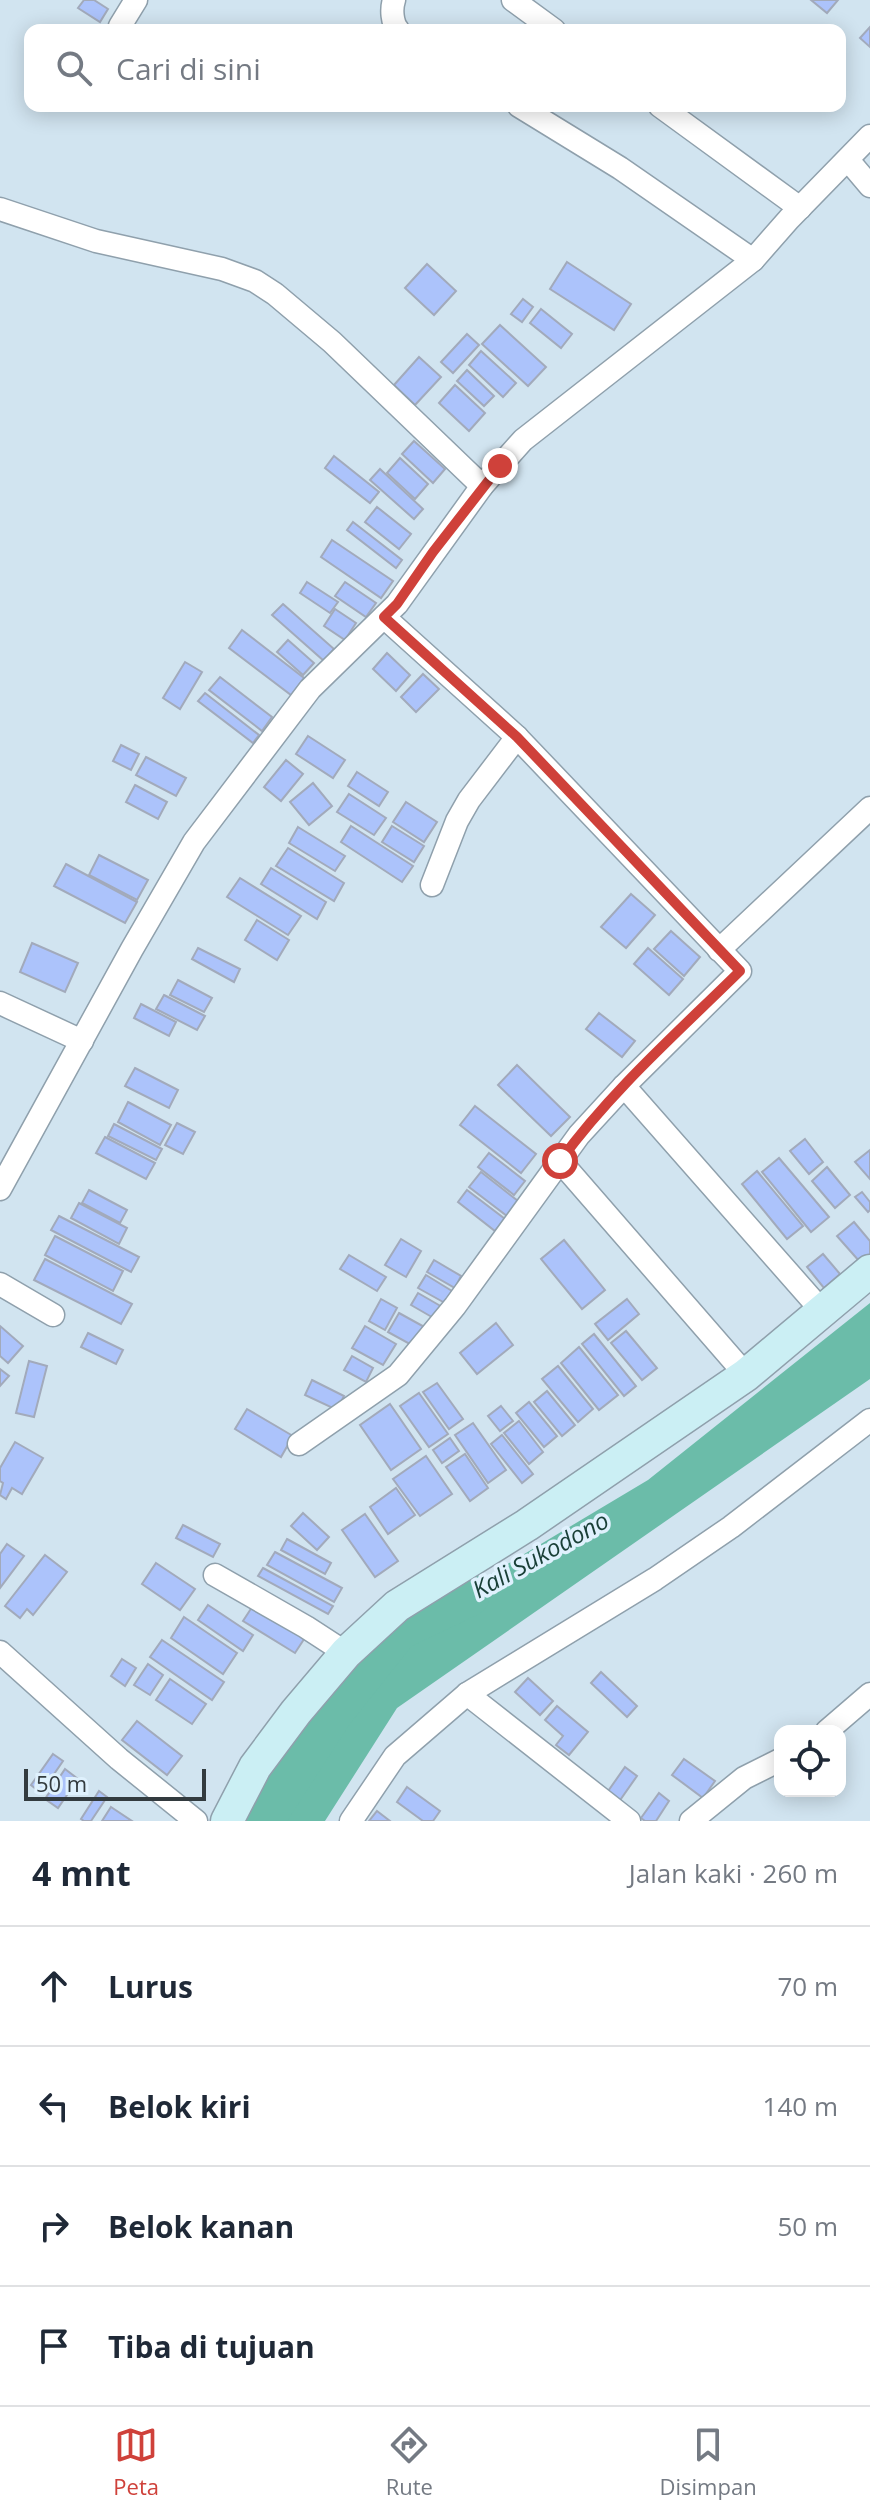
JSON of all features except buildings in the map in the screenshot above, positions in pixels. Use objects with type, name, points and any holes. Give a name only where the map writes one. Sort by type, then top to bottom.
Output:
[{"type":"main road","points":[[227,1821],[255,1767],[296,1712],[346,1653],[397,1606],[527,1525],[746,1375],[870,1271]]},
{"type":"street","points":[[121,24],[136,0]]},
{"type":"street","points":[[394,0],[394,24]]},
{"type":"street","points":[[513,0],[546,24]]},
{"type":"street","points":[[529,112],[620,168],[753,260]]},
{"type":"street","points":[[668,112],[800,208]]},
{"type":"street","points":[[0,1189],[194,842],[310,689],[397,604],[482,486],[523,440],[753,260],[870,136]]},
{"type":"street","points":[[848,160],[870,186]]},
{"type":"street","points":[[0,209],[96,241],[222,269],[255,281],[332,342],[482,486]]},
{"type":"street","points":[[299,1444],[398,1375],[455,1306],[579,1135],[740,971],[517,737],[384,617]]},
{"type":"street","points":[[432,885],[457,821],[469,800],[517,737]]},
{"type":"street","points":[[719,950],[870,808]]},
{"type":"street","points":[[0,1003],[82,1041]]},
{"type":"street","points":[[624,1086],[822,1311]]},
{"type":"street","points":[[560,1161],[746,1375]]},
{"type":"street","points":[[0,1284],[53,1315]]},
{"type":"street","points":[[351,1821],[395,1756],[467,1694],[680,1562],[808,1470],[870,1420]]},
{"type":"street","points":[[215,1575],[346,1653]]},
{"type":"street","points":[[0,1652],[119,1759],[196,1821]]},
{"type":"street","points":[[467,1694],[629,1821]]},
{"type":"street","points":[[834,1725],[870,1694]]},
{"type":"street","points":[[691,1821],[744,1778],[774,1763]]},
{"type":"water","points":[[870,1303],[870,1379],[397,1708],[325,1821],[240,1821],[266,1773],[417,1618],[648,1480]]},
{"type":"waterway","name":"Kali Sukodono","points":[[261,1821],[332,1711],[397,1629],[468,1595]]},
{"type":"route","points":[[500,466],[384,617],[517,737],[740,971],[624,1086],[579,1135],[560,1161]]}]
